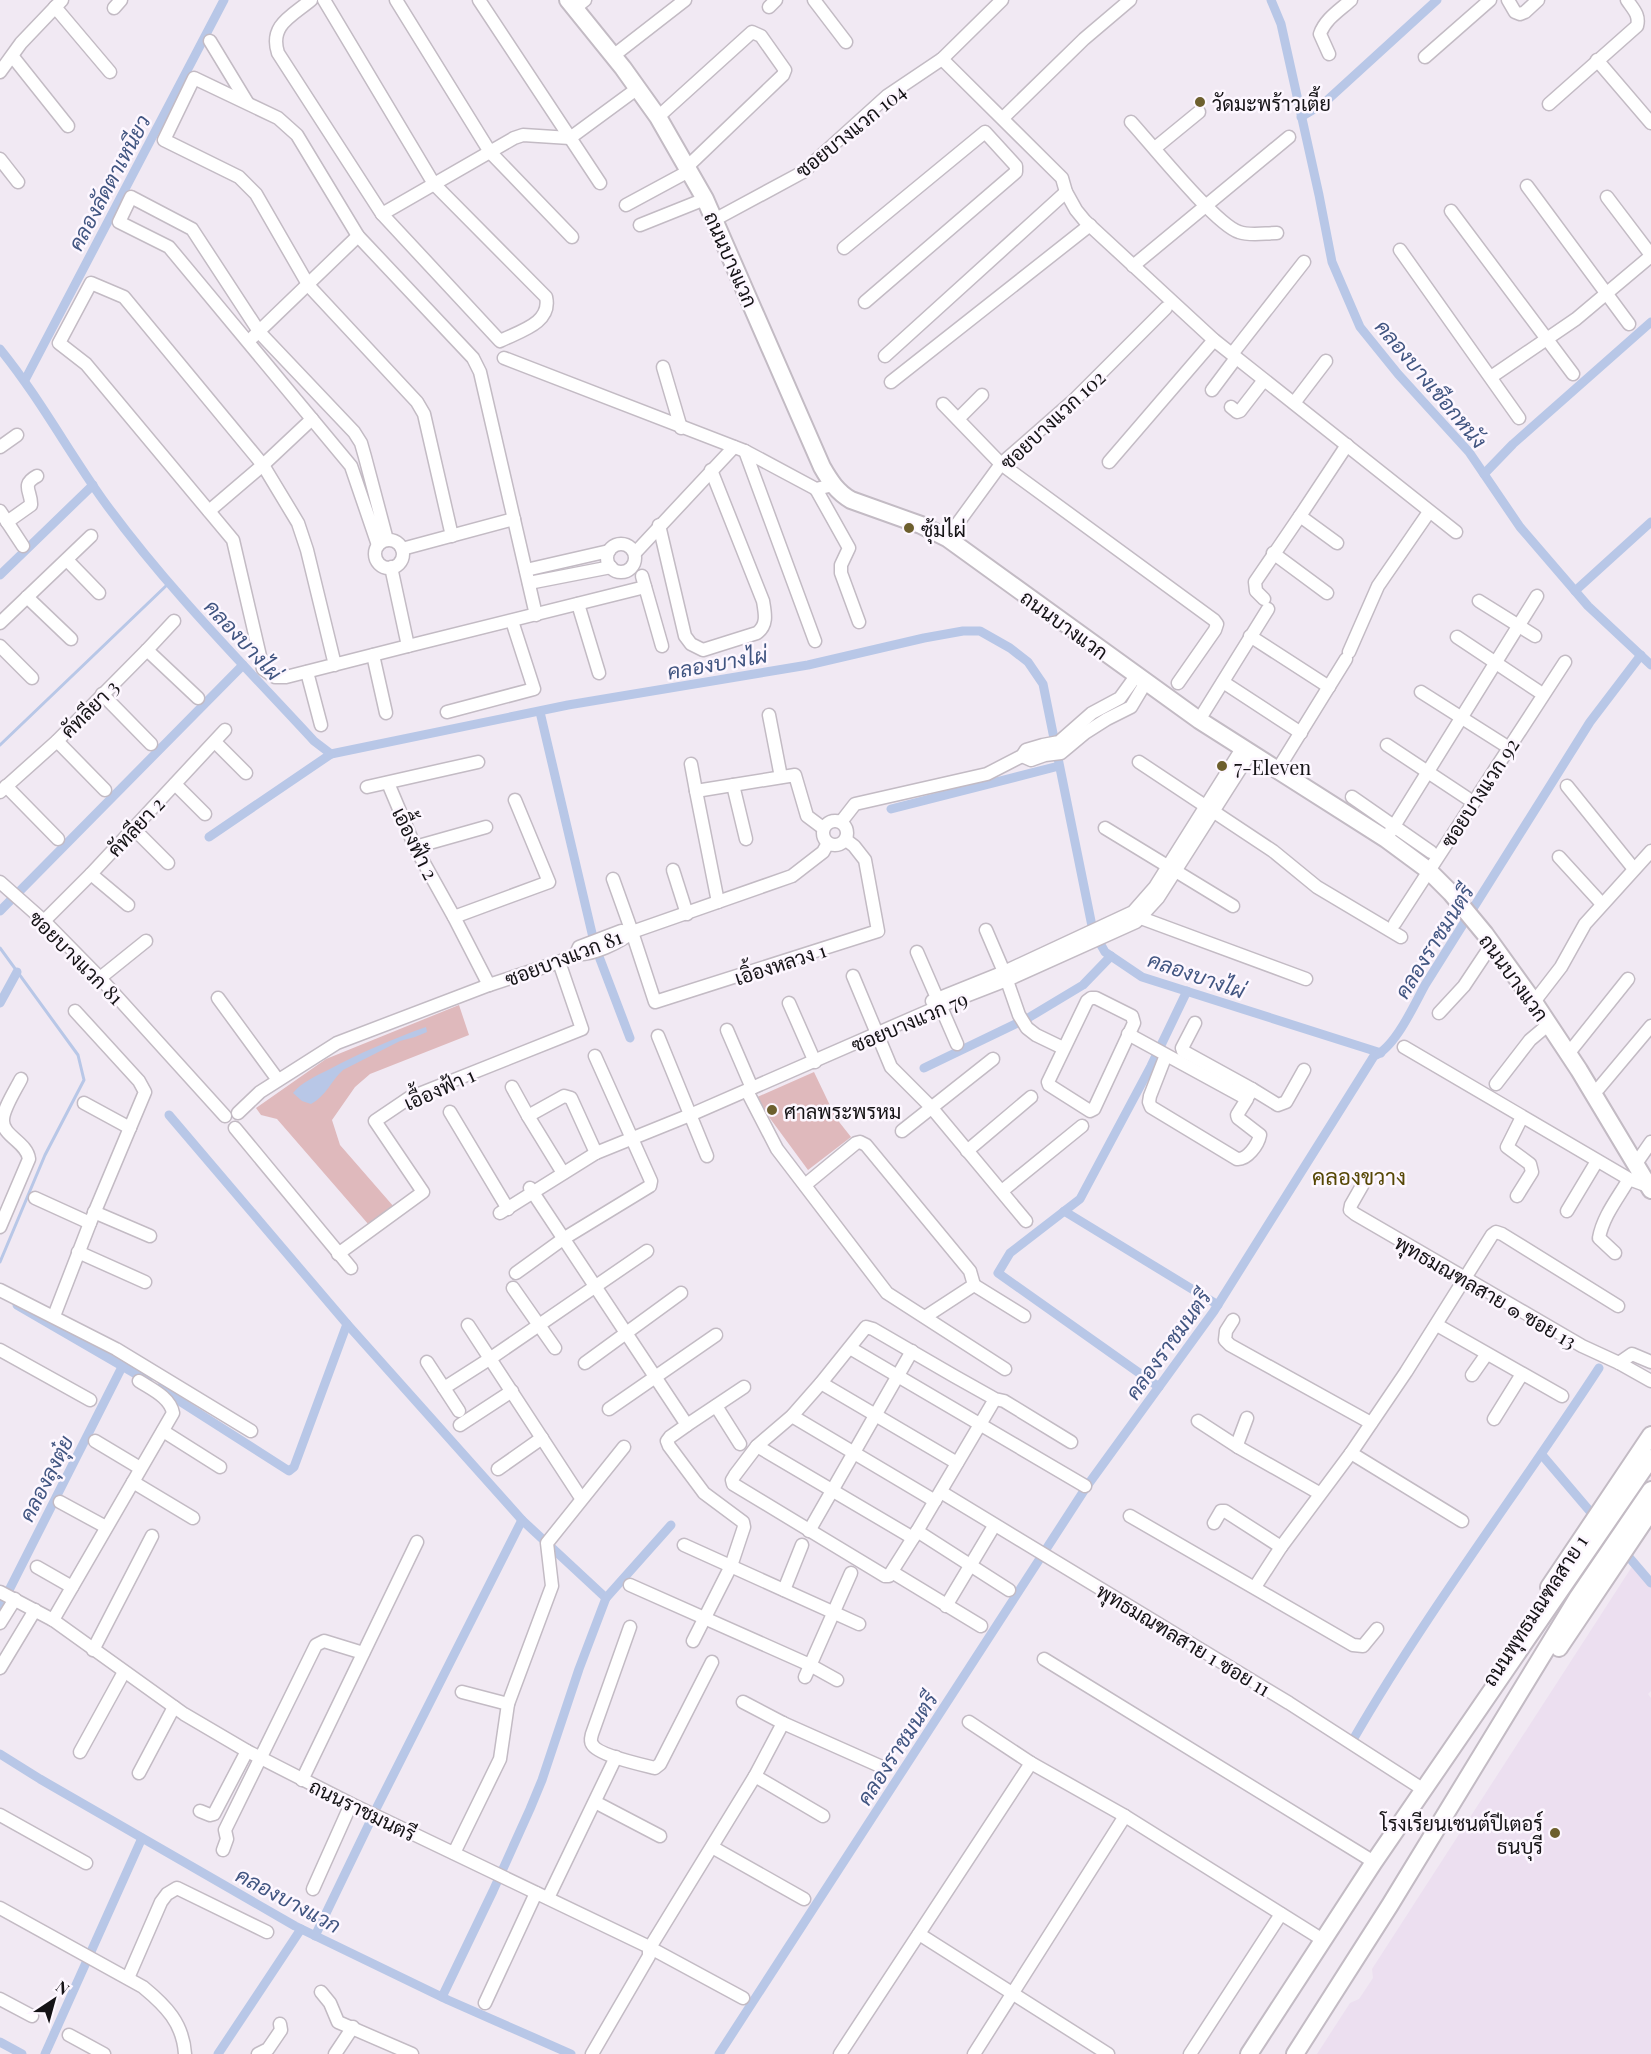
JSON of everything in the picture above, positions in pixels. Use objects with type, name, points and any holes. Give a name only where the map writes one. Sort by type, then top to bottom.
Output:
[{"type":"main road","name":"ถนนบางแวก","points":[[576,3],[658,117],[705,199],[822,467],[842,495],[921,525],[946,538],[1199,720],[1278,769],[1390,832],[1450,892],[1489,939],[1549,1024],[1592,1092],[1632,1172],[1649,1188]]},
{"type":"main road","name":"ถนนพุทธมณฑลสาย 1","points":[[1585,1542],[1615,1486],[1651,1435]]},
{"type":"main road","name":"ถนนพุทธมณฑลสาย 1","points":[[1249,2054],[1374,1862],[1424,1790],[1461,1721],[1585,1542],[1651,1458]]},
{"type":"main road","name":"ถนนพุทธมณฑลสาย 1","points":[[1295,2054],[1607,1552],[1651,1490]]},
{"type":"main road","name":"ถนนพุทธมณฑลสาย 1","points":[[1450,1807],[1498,1744],[1604,1578],[1647,1516]]},
{"type":"street","points":[[311,0],[278,28],[274,41],[278,53],[382,214],[500,341],[542,320],[548,306],[546,297],[434,184],[324,0]]},
{"type":"street","points":[[396,0],[490,152],[572,237]]},
{"type":"street","points":[[479,0],[600,183]]},
{"type":"street","points":[[613,56],[685,0]]},
{"type":"street","name":"ซอยบางแวก 104","points":[[714,220],[803,172],[887,96],[942,59],[1002,0]]},
{"type":"street","points":[[994,141],[1006,122],[1084,39],[1130,0]]},
{"type":"street","points":[[1329,54],[1320,34],[1321,29],[1351,0]]},
{"type":"street","points":[[1425,57],[1490,0]]},
{"type":"street","points":[[1508,0],[1515,12],[1520,14],[1538,0]]},
{"type":"street","points":[[1549,104],[1637,26],[1639,19],[1637,13],[1627,0]]},
{"type":"street","points":[[818,2],[846,42]]},
{"type":"street","points":[[0,72],[21,43],[59,4],[110,72]]},
{"type":"street","points":[[626,205],[688,169],[783,75],[785,69],[760,36],[752,32],[658,117]]},
{"type":"street","points":[[210,41],[248,104]]},
{"type":"street","points":[[12,57],[68,126]]},
{"type":"street","points":[[942,59],[1062,178],[1066,192],[1076,210],[1133,266],[1214,340],[1456,532]]},
{"type":"street","points":[[1597,60],[1651,123]]},
{"type":"street","points":[[452,536],[424,414],[417,402],[308,284],[256,194],[246,181],[164,140],[194,78],[278,118],[297,135],[358,236],[473,358],[480,372],[536,615]]},
{"type":"street","points":[[382,214],[523,135],[570,138],[638,88]]},
{"type":"street","points":[[1155,148],[1199,112]]},
{"type":"street","points":[[1131,122],[1206,205],[1238,232],[1277,233]]},
{"type":"street","points":[[844,248],[985,132],[1016,166],[1016,172],[865,302]]},
{"type":"street","points":[[1133,266],[1289,137]]},
{"type":"street","points":[[0,159],[18,182]]},
{"type":"street","points":[[1527,186],[1629,324]]},
{"type":"street","points":[[885,356],[1066,192]]},
{"type":"street","points":[[1491,377],[1576,319],[1651,256],[1607,196]]},
{"type":"street","points":[[383,542],[351,466],[169,246],[119,222],[131,197],[192,229],[258,332],[358,437],[365,456],[383,542],[375,554],[382,566],[391,567],[401,561],[402,549],[396,542],[383,542]]},
{"type":"street","points":[[640,225],[705,199]]},
{"type":"street","points":[[1450,211],[1573,374]]},
{"type":"street","points":[[891,382],[1090,225]]},
{"type":"street","points":[[248,342],[358,236]]},
{"type":"street","points":[[1400,250],[1519,417]]},
{"type":"street","points":[[1212,390],[1234,356],[1304,262]]},
{"type":"street","points":[[335,665],[307,550],[298,523],[263,465],[124,297],[91,283],[59,343],[86,364],[233,540],[263,669],[275,677],[286,677],[335,665],[408,646],[536,615],[644,582],[662,646]]},
{"type":"street","name":"ซอยบางแวก 102","points":[[946,538],[1001,464],[1073,401],[1166,308]]},
{"type":"street","points":[[1109,462],[1214,340]]},
{"type":"street","points":[[504,358],[739,449],[816,489],[849,548],[841,565],[841,573],[859,621]]},
{"type":"street","points":[[1294,403],[1326,361]]},
{"type":"street","points":[[663,368],[681,428]]},
{"type":"street","points":[[1231,407],[1237,412],[1240,411],[1264,380]]},
{"type":"street","points":[[958,419],[982,395]]},
{"type":"street","points":[[944,404],[1001,464],[1214,620],[1217,624],[1215,630],[1178,683]]},
{"type":"street","points":[[209,511],[312,419]]},
{"type":"street","points":[[0,447],[16,435]]},
{"type":"street","points":[[1199,720],[1250,636],[1266,604],[1254,587],[1273,553],[1347,445]]},
{"type":"street","points":[[634,553],[711,470],[739,449]]},
{"type":"street","points":[[739,449],[815,640]]},
{"type":"street","points":[[659,525],[686,636],[691,644],[702,650],[761,630],[765,621],[763,601],[711,470]]},
{"type":"street","points":[[23,546],[3,516],[30,506],[28,486],[30,480],[38,476]]},
{"type":"street","points":[[816,489],[833,485]]},
{"type":"street","points":[[1278,769],[1348,655],[1378,586],[1429,512]]},
{"type":"street","points":[[1300,516],[1337,543]]},
{"type":"street","points":[[402,549],[514,519]]},
{"type":"street","points":[[0,623],[91,536]]},
{"type":"street","points":[[526,570],[609,551],[616,545],[625,544],[634,553],[635,562],[629,569],[620,572],[611,567],[529,583]]},
{"type":"street","points":[[609,551],[608,559],[611,567]]},
{"type":"street","points":[[1273,553],[1328,593]]},
{"type":"street","points":[[67,560],[99,593]]},
{"type":"street","points":[[391,567],[408,646]]},
{"type":"street","points":[[27,597],[71,639]]},
{"type":"street","points":[[1390,832],[1537,597]]},
{"type":"street","points":[[1479,601],[1534,636]]},
{"type":"street","points":[[578,604],[599,673]]},
{"type":"street","name":"คัทลียา 3","points":[[3,789],[57,741],[174,621]]},
{"type":"street","points":[[447,712],[534,689],[512,621]]},
{"type":"street","points":[[1250,636],[1329,687]]},
{"type":"street","points":[[1457,638],[1538,691]]},
{"type":"street","points":[[0,646],[32,678]]},
{"type":"street","points":[[147,650],[198,698]]},
{"type":"street","points":[[373,655],[386,714]]},
{"type":"street","name":"ซอยบางแวก 92","points":[[1395,923],[1565,662]]},
{"type":"street","points":[[307,672],[321,725]]},
{"type":"street","points":[[1022,756],[1031,760],[1061,753],[1085,733],[1131,707],[1141,679]]},
{"type":"street","points":[[841,822],[855,804],[987,774],[1022,756],[1026,750],[1059,742],[1092,713],[1120,698],[1141,679]]},
{"type":"street","points":[[1223,682],[1301,733]]},
{"type":"street","points":[[1421,692],[1503,744]]},
{"type":"street","points":[[102,694],[151,744]]},
{"type":"street","points":[[769,715],[781,777]]},
{"type":"street","name":"คัทลียา 2","points":[[44,921],[225,730]]},
{"type":"street","points":[[57,741],[105,790]]},
{"type":"street","points":[[214,742],[246,773]]},
{"type":"street","points":[[1387,745],[1467,798]]},
{"type":"street","name":"ซอยบางแวก 79","points":[[1102,933],[1133,912],[1171,869],[1247,750]]},
{"type":"street","name":"เอื้องฟ้า 2","points":[[478,762],[388,783],[415,847],[489,985]]},
{"type":"street","points":[[1138,762],[1273,851],[1317,886],[1401,937]]},
{"type":"street","points":[[691,764],[718,902]]},
{"type":"street","points":[[696,791],[795,774],[807,816],[823,828]]},
{"type":"street","points":[[368,787],[388,783]]},
{"type":"street","points":[[175,784],[205,814]]},
{"type":"street","points":[[733,785],[746,839]]},
{"type":"street","points":[[1567,786],[1634,869]]},
{"type":"street","points":[[3,789],[58,839]]},
{"type":"street","points":[[1352,797],[1390,832],[1431,852]]},
{"type":"street","points":[[454,916],[549,882],[515,800]]},
{"type":"street","points":[[833,820],[841,822],[847,832],[846,840],[836,846],[828,843],[823,837],[823,828],[833,820]]},
{"type":"street","points":[[415,847],[486,827]]},
{"type":"street","points":[[133,828],[168,863]]},
{"type":"street","points":[[1105,828],[1233,906]]},
{"type":"street","name":"เอิ้องหลวง 1","points":[[626,934],[655,1002],[878,931],[865,860],[846,840]]},
{"type":"street","name":"ซอยบางแวก 81","points":[[238,1113],[260,1092],[337,1043],[489,985],[559,962],[626,934],[792,876],[823,852],[828,843]]},
{"type":"street","points":[[1534,1002],[1553,979],[1585,924],[1651,851]]},
{"type":"street","points":[[1559,856],[1602,904]]},
{"type":"street","name":"ซอยบางแวก 79","points":[[450,1112],[504,1208],[595,1150],[749,1087],[1089,938],[1131,925],[1141,918],[1158,898],[1171,869]]},
{"type":"street","points":[[673,870],[687,914]]},
{"type":"street","points":[[91,874],[128,905]]},
{"type":"street","points":[[612,879],[626,934]]},
{"type":"street","name":"ซอยบางแวก 81","points":[[4,885],[44,921],[100,978],[225,1116]]},
{"type":"street","points":[[1141,918],[1306,979]]},
{"type":"street","points":[[986,930],[1006,976],[1019,1015],[1027,1028],[1063,1048]]},
{"type":"street","points":[[1439,1013],[1464,986],[1489,939]]},
{"type":"street","points":[[100,978],[146,941]]},
{"type":"street","points":[[917,952],[957,1044]]},
{"type":"street","name":"เอื้องฟ้า 1","points":[[338,1254],[423,1192],[375,1121],[409,1098],[582,1029],[559,962]]},
{"type":"street","points":[[853,976],[891,1067],[931,1107],[1026,1221]]},
{"type":"street","points":[[1568,1054],[1628,979]]},
{"type":"street","points":[[218,998],[278,1080]]},
{"type":"street","points":[[1091,998],[1096,998],[1132,1016],[1134,1023],[1128,1034],[1094,1109],[1090,1111],[1049,1085],[1048,1082],[1063,1048],[1087,1001],[1091,998]]},
{"type":"street","points":[[789,1003],[813,1058]]},
{"type":"street","points":[[54,1316],[92,1217],[144,1097],[144,1087],[75,1011]]},
{"type":"street","points":[[1195,1023],[1182,1048],[1183,1051],[1250,1094]]},
{"type":"street","points":[[1496,1084],[1530,1040],[1549,1024]]},
{"type":"street","points":[[1592,1092],[1599,1088],[1651,1026]]},
{"type":"street","points":[[727,1030],[774,1143],[887,1293],[1005,1369]]},
{"type":"street","points":[[1128,1034],[1161,1052],[1278,1105],[1286,1102],[1304,1070]]},
{"type":"street","points":[[658,1036],[707,1156]]},
{"type":"street","points":[[1404,1047],[1597,1161],[1632,1172]]},
{"type":"street","points":[[1161,1052],[1150,1096],[1151,1107],[1241,1160],[1246,1158],[1260,1135],[1238,1118],[1250,1094]]},
{"type":"street","points":[[516,1273],[563,1239],[650,1186],[651,1181],[595,1056]]},
{"type":"street","points":[[902,1131],[993,1059]]},
{"type":"street","points":[[0,1227],[4,1206],[29,1159],[28,1152],[7,1131],[2,1122],[21,1080]]},
{"type":"street","points":[[512,1087],[562,1171]]},
{"type":"street","points":[[528,1116],[564,1096],[571,1098],[595,1150]]},
{"type":"street","points":[[968,1151],[1031,1097]]},
{"type":"street","points":[[84,1103],[130,1128]]},
{"type":"street","points":[[235,1128],[241,1122],[241,1117],[232,1111],[225,1116],[227,1126],[235,1128],[351,1268]]},
{"type":"street","points":[[1516,1196],[1532,1172],[1530,1164],[1507,1147],[1522,1117]]},
{"type":"street","points":[[1002,1191],[1082,1126]]},
{"type":"street","points":[[1615,1253],[1599,1238],[1601,1230],[1651,1142]]},
{"type":"street","points":[[805,1185],[856,1143],[866,1145],[970,1271],[974,1285],[1024,1316]]},
{"type":"street","points":[[1567,1211],[1597,1161]]},
{"type":"street","name":"พุทธมณฑลสาย ๑ ซอย 13","points":[[1363,1184],[1350,1210],[1582,1346],[1649,1375]]},
{"type":"street","points":[[532,1190],[687,1425]]},
{"type":"street","points":[[35,1198],[150,1236]]},
{"type":"street","points":[[1256,1587],[1281,1547],[1351,1454],[1437,1325],[1492,1235],[1496,1232],[1618,1306]]},
{"type":"street","points":[[444,1388],[647,1251]]},
{"type":"street","points":[[78,1252],[145,1282]]},
{"type":"street","points":[[925,1317],[974,1285]]},
{"type":"street","points":[[513,1288],[555,1348]]},
{"type":"street","points":[[0,1290],[116,1349],[251,1431]]},
{"type":"street","points":[[585,1363],[681,1293]]},
{"type":"street","points":[[1233,1320],[1226,1331],[1225,1340],[1230,1345],[1371,1423]]},
{"type":"street","points":[[468,1325],[581,1498]]},
{"type":"street","points":[[1437,1325],[1562,1396]]},
{"type":"street","points":[[995,1398],[938,1497],[888,1576],[733,1484],[732,1480],[735,1475],[757,1446],[792,1416],[869,1327],[1004,1401],[1071,1442]]},
{"type":"street","points":[[609,1409],[716,1335]]},
{"type":"street","points":[[850,1348],[1085,1486]]},
{"type":"street","points":[[0,1350],[90,1400]]},
{"type":"street","points":[[809,1531],[912,1351]]},
{"type":"street","points":[[1472,1376],[1486,1354]]},
{"type":"street","points":[[1619,1363],[1632,1354],[1651,1362]]},
{"type":"street","points":[[427,1362],[459,1411]]},
{"type":"street","points":[[1494,1419],[1522,1374]]},
{"type":"street","points":[[53,1620],[173,1413],[166,1399],[139,1381]]},
{"type":"street","points":[[821,1383],[957,1463]]},
{"type":"street","points":[[693,1641],[731,1566],[744,1527],[743,1522],[704,1493],[667,1441],[744,1387]]},
{"type":"street","points":[[460,1425],[512,1391]]},
{"type":"street","points":[[716,1406],[740,1444]]},
{"type":"street","name":"พุทธมณฑลสาย 1 ซอย 11","points":[[792,1416],[854,1454],[994,1526],[1064,1566],[1288,1703],[1424,1790]]},
{"type":"street","points":[[1239,1447],[1238,1442],[1247,1418]]},
{"type":"street","points":[[1197,1421],[1319,1494]]},
{"type":"street","points":[[163,1431],[220,1467]]},
{"type":"street","points":[[498,1469],[542,1438]]},
{"type":"street","points":[[95,1441],[141,1468]]},
{"type":"street","points":[[757,1446],[832,1491],[970,1565],[1010,1590]]},
{"type":"street","points":[[454,1853],[500,1759],[508,1704],[552,1586],[549,1539],[624,1447]]},
{"type":"street","points":[[1351,1454],[1462,1521]]},
{"type":"street","points":[[133,1482],[193,1518]]},
{"type":"street","points":[[60,1502],[106,1527]]},
{"type":"street","points":[[1214,1523],[1221,1511],[1225,1511],[1281,1547]]},
{"type":"street","points":[[1130,1516],[1353,1645],[1363,1646],[1377,1629]]},
{"type":"street","points":[[946,1606],[994,1526]]},
{"type":"street","points":[[93,1650],[152,1536]]},
{"type":"street","points":[[302,1780],[417,1542]]},
{"type":"street","points":[[684,1545],[859,1624]]},
{"type":"street","points":[[784,1590],[802,1545]]},
{"type":"street","points":[[37,1567],[72,1587]]},
{"type":"street","points":[[892,1572],[981,1626]]},
{"type":"street","points":[[807,1671],[851,1573]]},
{"type":"street","points":[[630,1585],[706,1618],[807,1671],[837,1680]]},
{"type":"street","name":"ถนนราชมนตรี","points":[[0,1592],[53,1620],[174,1707],[247,1751],[351,1804],[548,1898],[743,1998]]},
{"type":"street","points":[[0,1623],[14,1599]]},
{"type":"street","points":[[0,1668],[35,1610]]},
{"type":"street","points":[[630,1627],[591,1741],[593,1746],[616,1757],[655,1768],[660,1764],[712,1662]]},
{"type":"street","points":[[223,1850],[227,1839],[225,1830],[316,1645],[324,1641],[363,1653]]},
{"type":"street","points":[[1044,1659],[1374,1862]]},
{"type":"street","points":[[80,1752],[124,1672]]},
{"type":"street","points":[[462,1692],[508,1704]]},
{"type":"street","points":[[743,1702],[783,1723],[882,1767]]},
{"type":"street","points":[[139,1773],[174,1707]]},
{"type":"street","points":[[969,1722],[1031,1763],[1125,1816],[1323,1940]]},
{"type":"street","points":[[594,2050],[649,1956],[649,1949],[755,1776],[783,1723]]},
{"type":"street","points":[[200,1811],[210,1815],[214,1814],[247,1751]]},
{"type":"street","points":[[548,1898],[616,1757]]},
{"type":"street","points":[[840,2054],[1031,1763]]},
{"type":"street","points":[[755,1776],[823,1816]]},
{"type":"street","points":[[595,1803],[660,1836]]},
{"type":"street","points":[[313,1889],[351,1804]]},
{"type":"street","points":[[0,1815],[86,1863]]},
{"type":"street","points":[[974,2054],[1125,1816]]},
{"type":"street","points":[[712,1847],[804,1899]]},
{"type":"street","points":[[128,1978],[161,1902],[167,1894],[177,1888],[267,1932]]},
{"type":"street","points":[[485,2003],[536,1893]]},
{"type":"street","points":[[0,1908],[143,1987],[164,2005],[175,2019],[184,2041],[185,2054]]},
{"type":"street","points":[[1190,2054],[1281,1914]]},
{"type":"street","points":[[919,1934],[1108,2054]]},
{"type":"street","points":[[321,1992],[330,2003],[338,2022],[412,2054]]},
{"type":"street","points":[[0,1999],[32,2016]]},
{"type":"street","points":[[258,2054],[268,2049],[280,2030],[280,2024]]},
{"type":"street","points":[[335,2054],[353,2027]]},
{"type":"street","points":[[69,2035],[104,2054]]},
{"type":"shaded area","points":[[459,1005],[469,1035],[370,1074],[355,1087],[332,1120],[340,1145],[394,1207],[369,1225],[277,1119],[261,1115],[256,1108],[326,1059]]},
{"type":"shaded area","points":[[814,1072],[836,1118],[851,1137],[808,1170],[755,1098]]},
{"type":"shaded area","name":"โรงเรียนเซนต์ปีเตอร์ ธนบุรี","points":[[1633,1565],[1651,1587],[1651,1691],[1648,1694],[1651,1698],[1651,2054],[1317,2054],[1350,2003],[1359,1999],[1373,1978],[1372,1969]]},
{"type":"water","points":[[426,1027],[427,1032],[400,1041],[343,1070],[321,1097],[311,1104],[302,1101],[293,1093],[309,1080],[340,1064]]},
{"type":"waterway","name":"คลองลัดตาเหนียว","points":[[25,380],[224,0]]},
{"type":"waterway","name":"คลองบางเชือกหนัง","points":[[1271,0],[1281,24],[1332,262],[1360,327],[1398,374],[1469,452],[1520,527],[1588,606],[1651,665]]},
{"type":"waterway","points":[[1301,117],[1323,104],[1437,0]]},
{"type":"waterway","points":[[1484,474],[1513,444],[1651,322]]},
{"type":"waterway","name":"คลองบางไผ่","points":[[0,349],[28,386],[103,500],[152,563],[205,624],[314,741],[331,754],[568,705],[808,665],[924,638],[963,631],[980,631],[1010,648],[1028,662],[1043,684],[1093,931],[1105,952],[1142,977],[1381,1053]]},
{"type":"waterway","points":[[0,575],[93,485]]},
{"type":"waterway","points":[[1575,591],[1651,522]]},
{"type":"waterway","points":[[0,745],[168,584]]},
{"type":"waterway","name":"คลองราชมนตรี","points":[[719,2054],[1087,1486],[1214,1311],[1374,1056],[1389,1044],[1403,1025],[1425,985],[1590,722],[1641,655]]},
{"type":"waterway","points":[[0,911],[243,665]]},
{"type":"waterway","points":[[540,712],[595,946],[630,1038]]},
{"type":"waterway","points":[[209,837],[331,754]]},
{"type":"waterway","points":[[891,809],[1059,766]]},
{"type":"waterway","points":[[0,948],[78,1055],[84,1080],[45,1155],[0,1262]]},
{"type":"waterway","points":[[924,1068],[1028,1018],[1083,985],[1111,956]]},
{"type":"waterway","points":[[0,1003],[17,972]]},
{"type":"waterway","points":[[1159,1387],[998,1273],[1010,1253],[1080,1199],[1151,1066],[1187,991]]},
{"type":"waterway","points":[[169,1115],[347,1324],[522,1520],[606,1598]]},
{"type":"waterway","points":[[1064,1211],[1218,1305]]},
{"type":"waterway","points":[[17,1305],[148,1381]]},
{"type":"waterway","points":[[159,1388],[289,1471],[294,1467],[347,1324]]},
{"type":"waterway","name":"คลองลุงตุ๋ย","points":[[0,1608],[123,1365]]},
{"type":"waterway","points":[[1354,1738],[1382,1690],[1443,1597],[1599,1368]]},
{"type":"waterway","points":[[1542,1455],[1651,1583]]},
{"type":"waterway","points":[[377,1807],[522,1520]]},
{"type":"waterway","points":[[442,1997],[493,1891],[542,1780],[579,1669],[606,1598],[671,1525]]},
{"type":"waterway","name":"คลองบางแวก","points":[[0,1754],[295,1926],[448,2000],[571,2054]]},
{"type":"waterway","points":[[315,1936],[370,1822]]},
{"type":"waterway","points":[[45,2054],[142,1838]]},
{"type":"waterway","points":[[218,2054],[301,1929]]},
{"type":"waterway","points":[[0,2042],[22,2054]]},
{"type":"place","name":"วัดมะพร้าวเตี้ย","points":[[1200,102]]},
{"type":"place","name":"ซุ้มไผ่","points":[[909,528]]},
{"type":"place","name":"7-Eleven","points":[[1222,766]]},
{"type":"place","name":"ศาลพระพรหม","points":[[772,1110]]},
{"type":"place","name":"โรงเรียนเซนต์ปีเตอร์ ธนบุรี","points":[[1555,1833]]},
{"type":"district","name":"คลองขวาง","points":[[1359,1176]]}]
